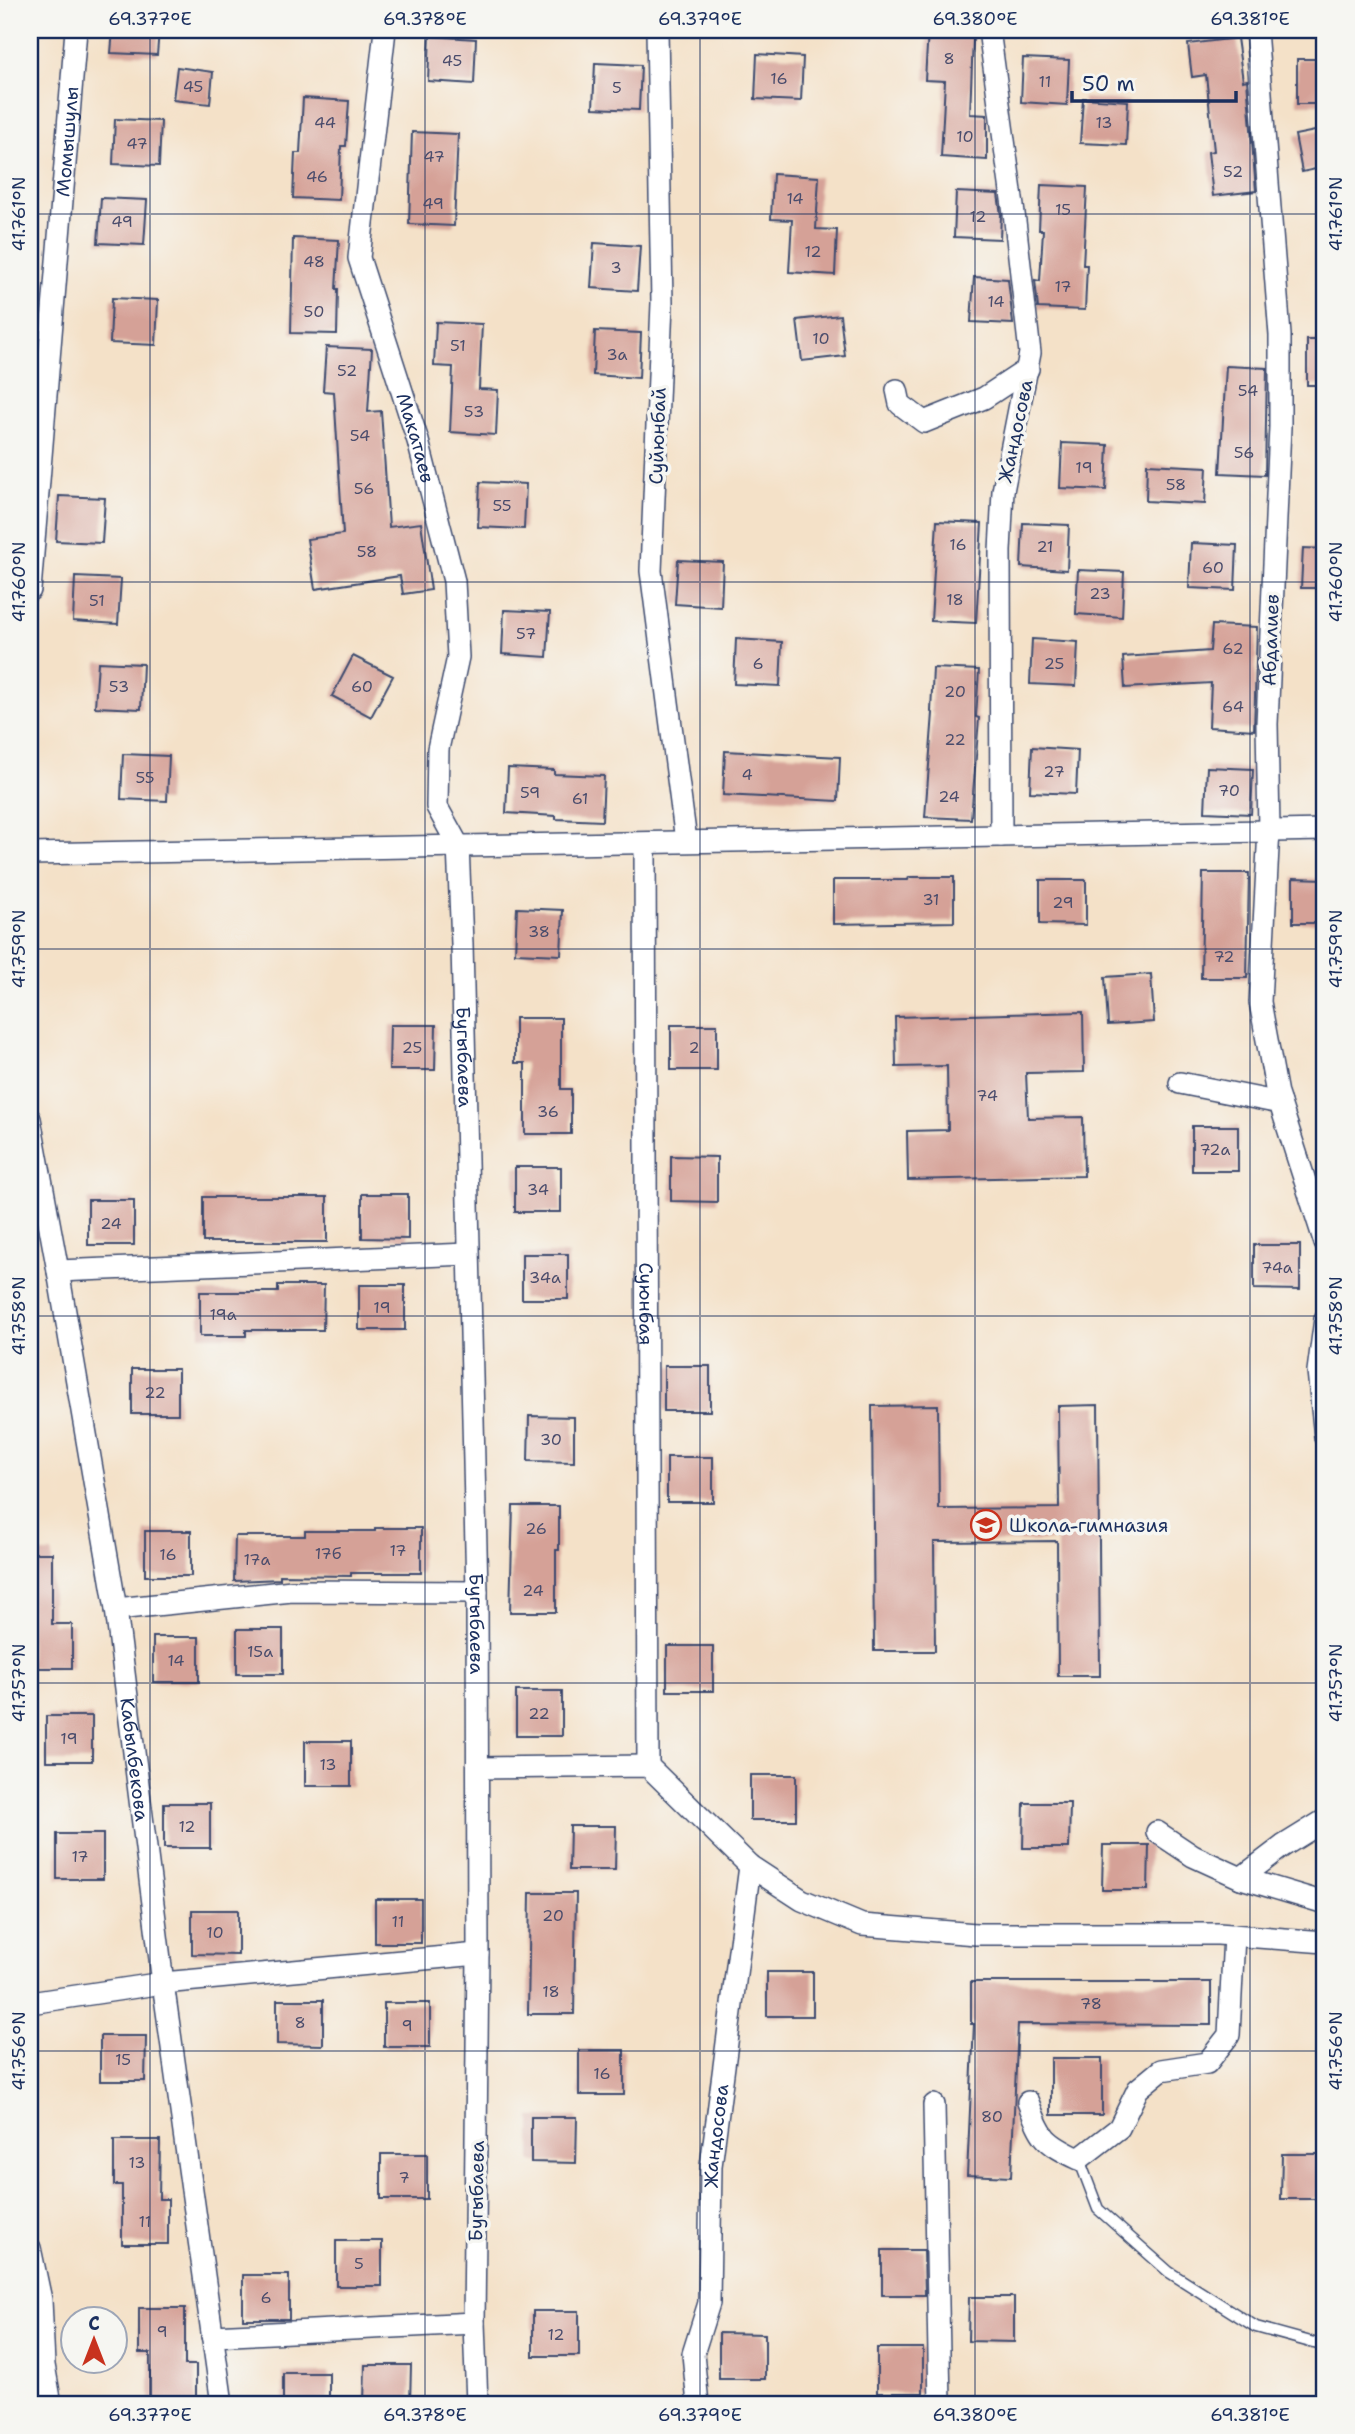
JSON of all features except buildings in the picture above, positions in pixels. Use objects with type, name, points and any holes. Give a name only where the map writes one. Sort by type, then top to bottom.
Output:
[{"type":"street","name":"Момышулы","points":[[30,590],[76,30]]},
{"type":"street","name":"Макатаев","points":[[385,30],[359,258],[418,441],[454,581],[458,657],[438,749],[437,807],[458,845]]},
{"type":"street","name":"Суйюнбай","points":[[657,30],[662,303],[651,571],[686,841]]},
{"type":"street","name":"Жандосова","points":[[989,30],[1030,353],[1003,491],[1000,551],[1001,836]]},
{"type":"street","name":"Абдалиев","points":[[1256,30],[1280,335],[1280,428],[1266,724],[1269,829],[1261,1002],[1280,1103],[1325,1243]]},
{"type":"street","points":[[897,390],[900,404],[924,422],[984,398],[1028,369]]},
{"type":"street","points":[[30,854],[1325,830]]},
{"type":"street","name":"Суюнбая","points":[[645,844],[648,1766]]},
{"type":"street","name":"Бугыбаева","points":[[458,845],[477,1592],[478,1954],[474,2323],[477,2404]]},
{"type":"street","points":[[1180,1083],[1280,1103]]},
{"type":"street","name":"Кабылбекова","points":[[30,1122],[116,1609],[163,1983],[222,2404]]},
{"type":"street","points":[[58,1271],[468,1254]]},
{"type":"street","points":[[1325,1319],[1318,1371],[1325,1437]]},
{"type":"street","points":[[116,1609],[292,1591],[477,1592]]},
{"type":"street","points":[[478,1768],[648,1766],[750,1866],[802,1900],[862,1925],[976,1934],[1234,1935],[1325,1942]]},
{"type":"street","points":[[1241,1878],[1283,1846],[1325,1820]]},
{"type":"street","points":[[1157,1832],[1193,1856],[1241,1878],[1325,1903]]},
{"type":"street","name":"Жандосова","points":[[698,2404],[693,2354],[709,2303],[711,2166],[750,1866]]},
{"type":"street","points":[[1028,2102],[1042,2136],[1060,2150],[1079,2159],[1119,2128],[1138,2089],[1161,2070],[1207,2063],[1228,2035],[1234,1935]]},
{"type":"street","points":[[30,2003],[163,1983],[478,1954]]},
{"type":"street","points":[[934,2105],[940,2404]]},
{"type":"street","points":[[30,2248],[41,2300],[44,2365],[51,2404]]},
{"type":"street","points":[[212,2336],[474,2323]]},
{"type":"lane","points":[[1079,2159],[1098,2208],[1169,2272],[1256,2327],[1325,2346]]},
{"type":"place","name":"Школа-гимназия","points":[[986,1525]]}]
